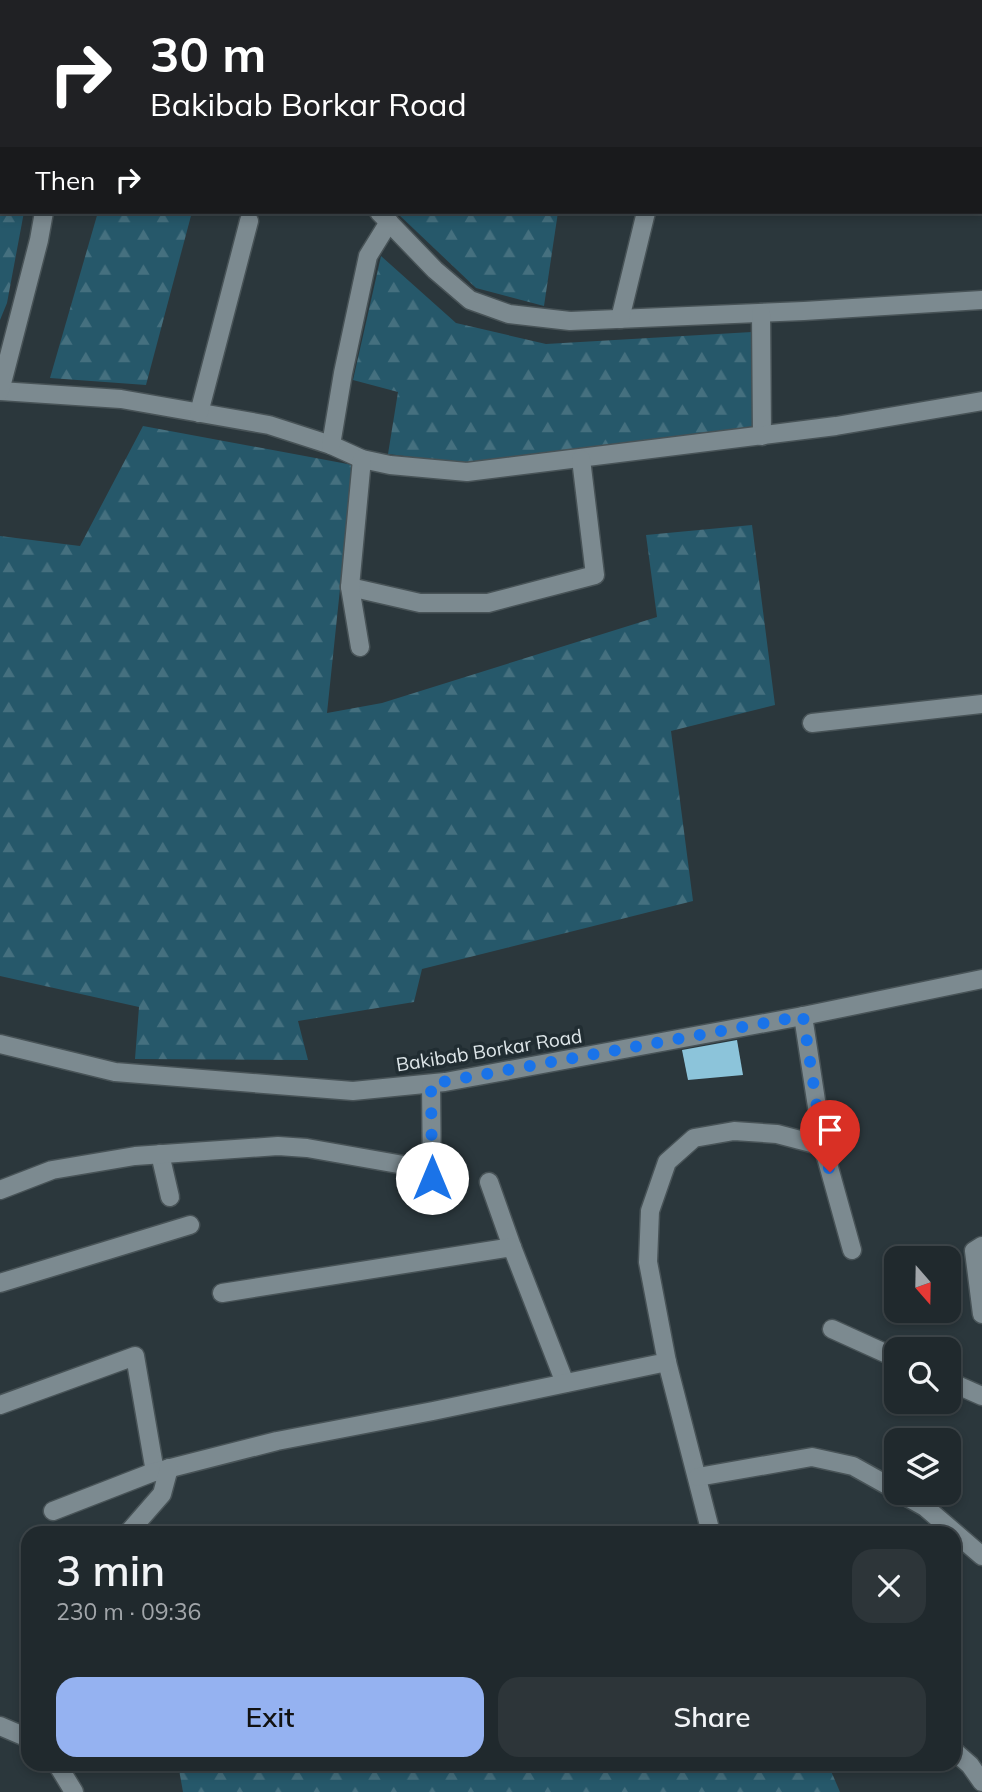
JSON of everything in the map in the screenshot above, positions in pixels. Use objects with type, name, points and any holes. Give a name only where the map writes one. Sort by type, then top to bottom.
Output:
[{"type":"street","points":[[44,214],[0,391],[121,399],[269,425],[331,445],[362,459],[390,465],[467,472],[836,426],[982,401]]},
{"type":"street","points":[[620,319],[646,214]]},
{"type":"street","points":[[331,445],[368,256],[384,217],[435,270],[470,300],[509,314],[570,321],[982,300]]},
{"type":"street","points":[[198,413],[249,221]]},
{"type":"street","points":[[761,313],[762,436]]},
{"type":"street","points":[[360,647],[350,587],[362,459]]},
{"type":"street","points":[[350,587],[421,603],[488,603],[595,575],[581,459]]},
{"type":"street","points":[[812,723],[982,704]]},
{"type":"street","name":"Bakibab Borkar Road","points":[[0,1044],[115,1072],[353,1091],[431,1084],[803,1016],[982,979]]},
{"type":"street","points":[[803,1016],[823,1146],[852,1250]]},
{"type":"street","points":[[0,1190],[52,1170],[135,1156],[278,1146],[307,1148],[432,1174],[431,1084]]},
{"type":"street","points":[[709,1526],[667,1362],[648,1262],[650,1211],[667,1162],[694,1138],[734,1131],[777,1134],[823,1146]]},
{"type":"street","points":[[160,1154],[170,1198]]},
{"type":"street","points":[[489,1182],[565,1384]]},
{"type":"street","points":[[0,1283],[190,1225]]},
{"type":"street","points":[[222,1293],[512,1247]]},
{"type":"street","points":[[982,1247],[974,1251],[982,1314]]},
{"type":"street","points":[[831,1329],[884,1353]]},
{"type":"street","points":[[0,1405],[135,1356],[162,1470],[162,1494],[134,1526]]},
{"type":"street","points":[[53,1511],[162,1470],[277,1441],[667,1362]]},
{"type":"street","points":[[961,1387],[982,1396]]},
{"type":"street","points":[[698,1477],[812,1457],[853,1466],[884,1484]]},
{"type":"street","points":[[921,1505],[947,1526]]},
{"type":"street","points":[[961,1538],[982,1556]]},
{"type":"street","points":[[0,1726],[21,1735]]},
{"type":"street","points":[[961,1757],[982,1782]]},
{"type":"street","points":[[62,1771],[75,1792]]},
{"type":"green space","points":[[0,214],[24,214],[7,303],[0,320]]},
{"type":"green space","points":[[97,214],[191,214],[146,385],[50,378]]},
{"type":"green space","points":[[398,214],[558,214],[544,306],[476,288]]},
{"type":"green space","points":[[381,256],[456,323],[546,344],[752,332],[755,426],[478,465],[388,454],[398,392],[353,380]]},
{"type":"green space","points":[[143,426],[353,465],[327,713],[382,703],[657,617],[646,535],[752,525],[775,705],[671,731],[693,901],[422,969],[414,1002],[298,1021],[308,1060],[135,1059],[139,1007],[0,976],[0,536],[80,546]]},
{"type":"green space","points":[[179,1771],[831,1771],[840,1792],[183,1792]]},
{"type":"building","points":[[737,1040],[743,1075],[688,1080],[682,1050]]},
{"type":"route","points":[[432,1178],[431,1084],[803,1016],[823,1146],[830,1172]]}]
